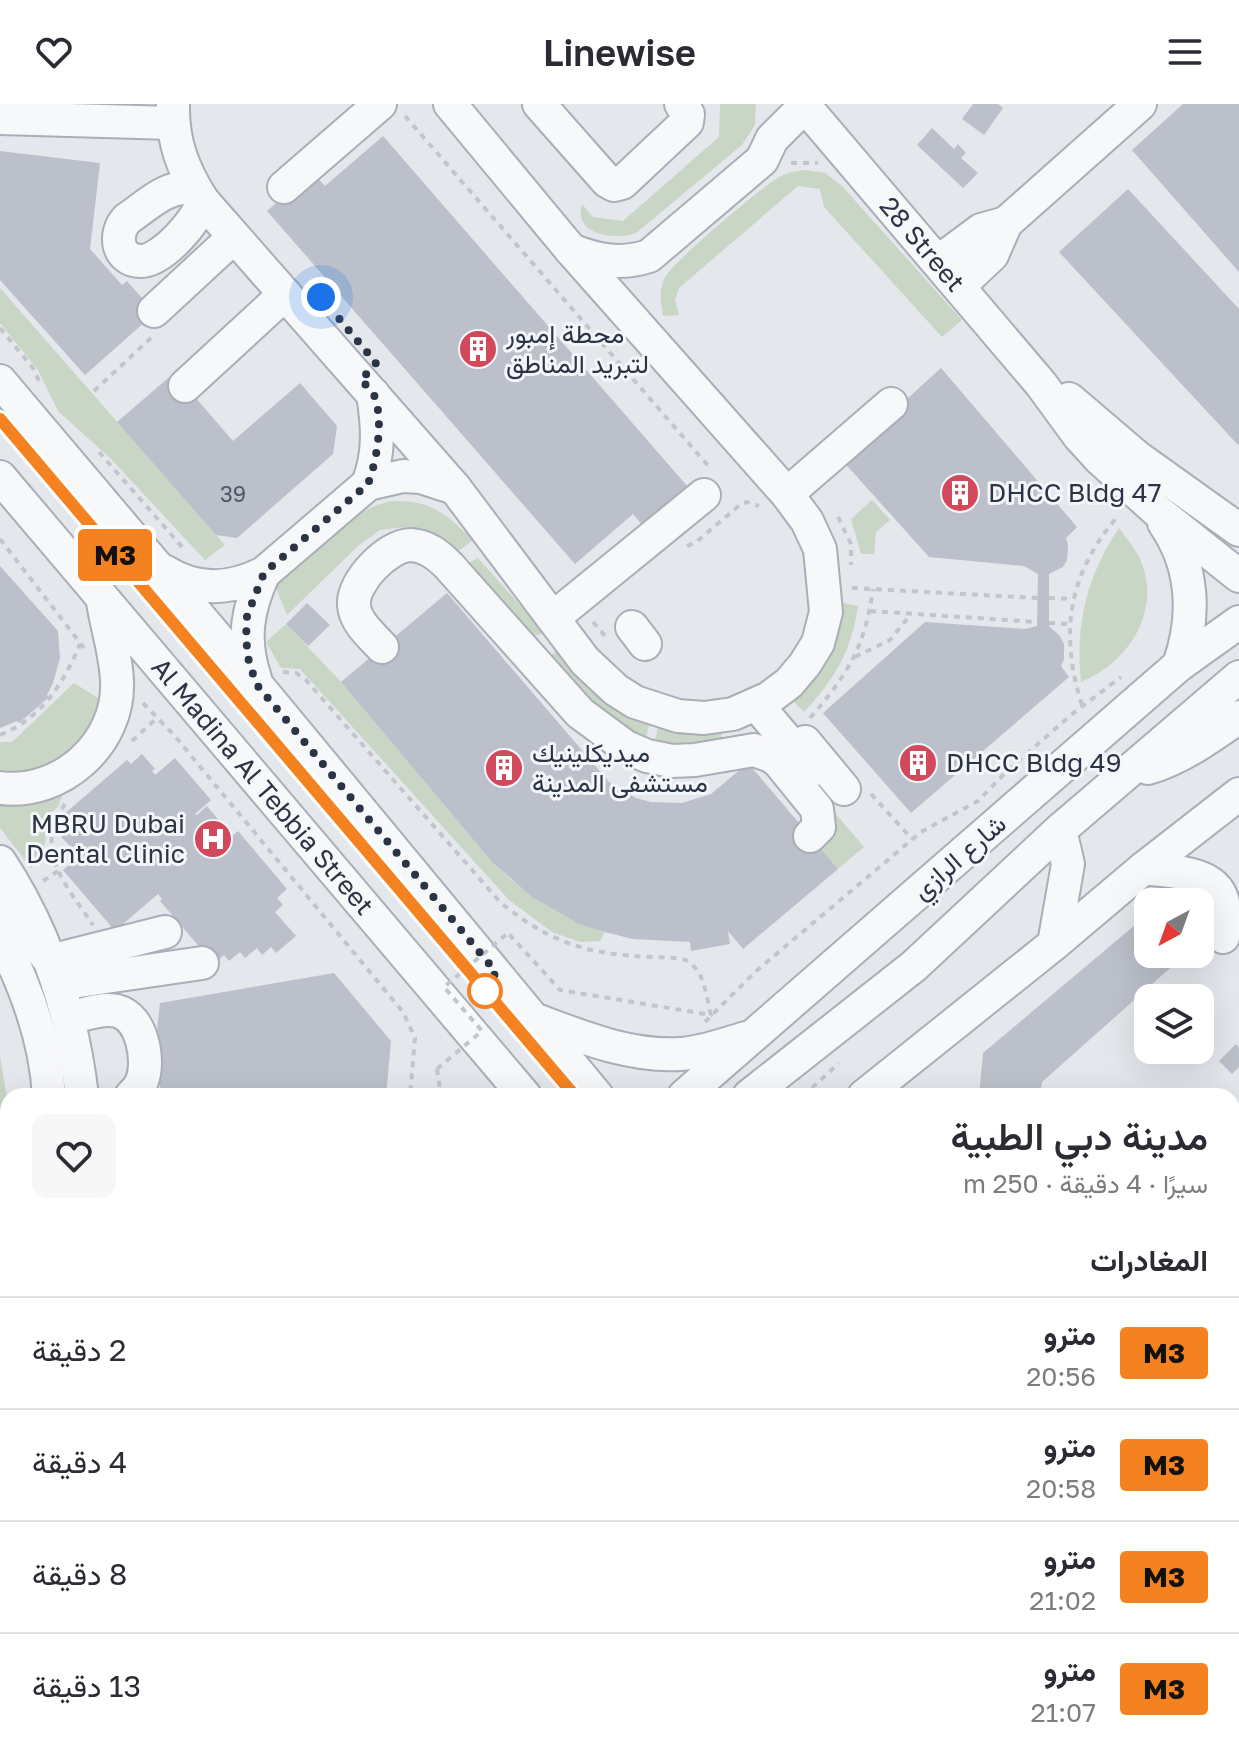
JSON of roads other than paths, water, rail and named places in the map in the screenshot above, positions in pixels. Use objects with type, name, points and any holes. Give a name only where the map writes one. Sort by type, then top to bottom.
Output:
[{"type":"street","points":[[0,118],[172,114],[179,157],[199,195],[455,488],[489,534],[565,618],[585,661],[616,690],[635,702],[678,716],[704,718],[753,706],[789,683],[818,643],[826,612],[820,549],[807,521],[781,501],[641,328],[571,250],[450,104]]},
{"type":"street","points":[[539,104],[607,181],[614,185],[622,183],[687,122],[688,114],[681,104]]},
{"type":"street","points":[[959,286],[992,255],[1006,223],[1139,104]]},
{"type":"street","points":[[284,187],[392,110]]},
{"type":"street","points":[[571,250],[607,261],[628,261],[649,256],[786,153],[810,111]]},
{"type":"street","name":"28 Street","points":[[810,111],[1041,384],[1079,436],[1156,510],[1239,576]]},
{"type":"street","points":[[938,262],[981,230],[1006,223]]},
{"type":"street","points":[[154,311],[234,237]]},
{"type":"street","points":[[641,328],[638,299],[649,256]]},
{"type":"street","points":[[181,382],[281,289]]},
{"type":"street","points":[[0,381],[156,567],[267,676],[590,1088]]},
{"type":"street","name":"28 Street","points":[[1041,384],[1075,403],[1137,457],[1238,529]]},
{"type":"street","points":[[368,484],[378,449],[379,431],[373,394]]},
{"type":"street","points":[[781,501],[891,404]]},
{"type":"street","points":[[781,501],[842,460]]},
{"type":"street","points":[[156,567],[198,587],[221,588],[244,583],[264,573],[368,484],[386,478],[412,476],[455,488]]},
{"type":"street","name":"Al Madina Al Tebbia Street","points":[[0,477],[518,1088]]},
{"type":"street","points":[[534,662],[565,618],[665,527],[708,482]]},
{"type":"street","points":[[1156,510],[1171,532],[1189,582],[1189,628],[1179,665]]},
{"type":"street","points":[[449,566],[489,534]]},
{"type":"street","points":[[382,647],[358,619],[354,606],[355,592],[361,579],[396,547],[414,545],[428,549],[449,566],[580,713],[602,731],[637,752],[672,761],[719,758],[754,750],[763,752],[783,767],[820,814],[819,827],[810,836]]},
{"type":"street","points":[[264,573],[247,616],[246,639],[249,663],[267,676]]},
{"type":"street","points":[[0,788],[38,787],[59,778],[79,765],[95,748],[107,728],[115,706],[117,683],[103,602]]},
{"type":"street","name":"شارع الرازي","points":[[693,1088],[1179,665],[1239,622]]},
{"type":"street","name":"شارع الرازي","points":[[759,1088],[914,966],[1060,830],[1239,677]]},
{"type":"street","points":[[739,753],[753,706]]},
{"type":"street","points":[[753,706],[839,793]]},
{"type":"street","points":[[1129,773],[1178,756],[1203,743],[1239,717]]},
{"type":"street","points":[[893,1083],[1112,894],[1239,794]]},
{"type":"street","points":[[1054,944],[1068,864],[1060,830]]},
{"type":"street","points":[[0,862],[32,915],[54,973],[68,1018],[81,1088]]},
{"type":"street","points":[[1068,864],[1090,886],[1112,894]]},
{"type":"street","points":[[1144,868],[1193,875],[1212,884],[1223,903],[1223,937]]},
{"type":"street","points":[[0,907],[15,910],[54,973]]},
{"type":"street","points":[[54,973],[107,947],[165,932]]},
{"type":"street","points":[[0,936],[30,1004],[41,1042],[48,1088]]},
{"type":"street","points":[[54,973],[202,963]]},
{"type":"street","points":[[68,1018],[113,1009],[135,1023],[140,1034],[145,1068],[136,1088]]},
{"type":"street","points":[[535,1020],[639,1053],[680,1054],[753,1036]]},
{"type":"street","points":[[781,1088],[819,1042]]},
{"type":"street","points":[[497,1062],[505,1088]]},
{"type":"railway","points":[[0,419],[568,1088]]},
{"type":"metro line","name":"M3","points":[[0,419],[568,1088]]},
{"type":"place","name":"محطة إمبور لتبريد المناطق","points":[[478,349]]},
{"type":"place","name":"DHCC Bldg 47","points":[[960,493]]},
{"type":"place","name":"DHCC Bldg 49","points":[[918,763]]},
{"type":"place","name":"ميديكلينيك مستشفى المدينة","points":[[504,768]]},
{"type":"place","name":"MBRU Dubai Dental Clinic","points":[[213,839]]}]
